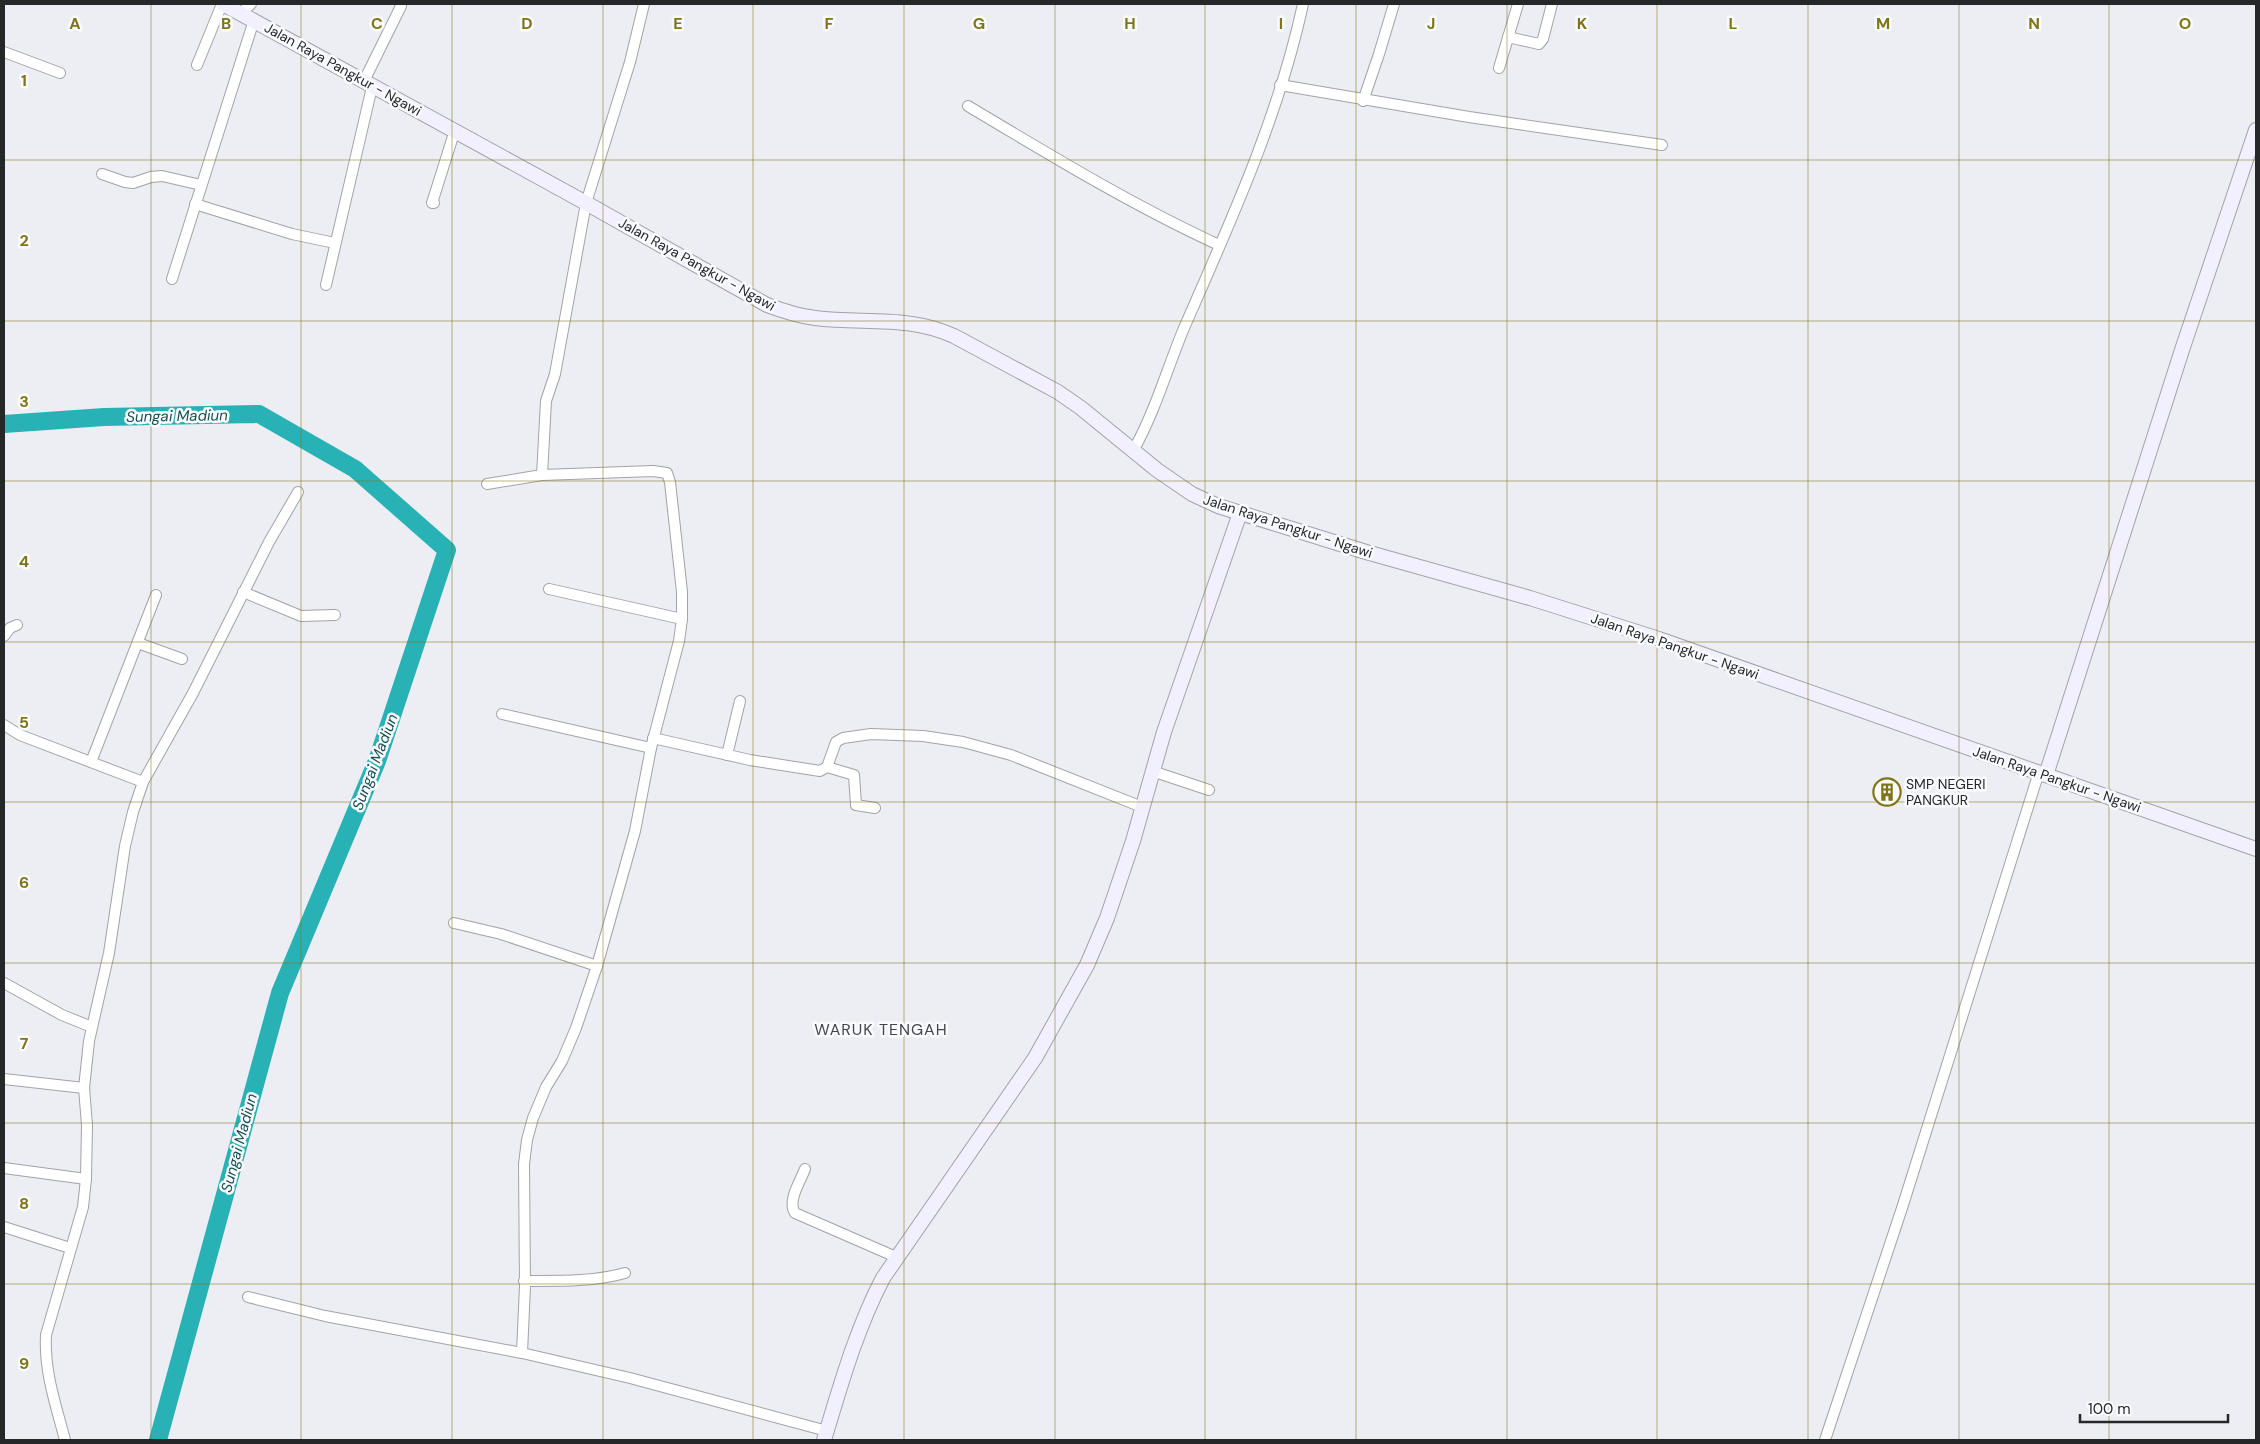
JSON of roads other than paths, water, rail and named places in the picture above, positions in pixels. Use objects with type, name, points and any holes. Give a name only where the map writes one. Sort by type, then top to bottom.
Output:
[{"type":"main road","name":"Jalan Raya Pangkur - Ngawi","points":[[223,4],[246,9],[254,20],[767,305],[784,312],[816,318],[910,322],[940,329],[954,336],[1058,392],[1088,413],[1157,470],[1192,494],[1240,513],[1589,616],[2256,849]]},
{"type":"main road","points":[[2043,774],[2256,130]]},
{"type":"main road","points":[[825,1436],[847,1360],[883,1278],[896,1257],[932,1210],[1034,1058],[1087,964],[1107,918],[1152,771],[1240,513]]},
{"type":"street","points":[[197,65],[223,4]]},
{"type":"street","points":[[542,475],[546,401],[555,374],[586,203],[630,62],[644,4]]},
{"type":"street","points":[[1134,451],[1144,431],[1183,330],[1265,132],[1303,4]]},
{"type":"street","points":[[1363,100],[1394,4]]},
{"type":"street","points":[[1498,68],[1518,4]]},
{"type":"street","points":[[1508,37],[1539,44],[1543,39],[1552,4]]},
{"type":"street","points":[[326,285],[368,84],[401,6]]},
{"type":"street","points":[[172,279],[254,20]]},
{"type":"street","points":[[4,52],[60,73]]},
{"type":"street","points":[[1280,85],[1363,100],[1662,146]]},
{"type":"street","points":[[968,106],[1074,170],[1178,226],[1219,245]]},
{"type":"street","points":[[434,203],[432,203],[455,130]]},
{"type":"street","points":[[102,174],[133,183],[151,177],[162,176],[201,185]]},
{"type":"street","points":[[196,204],[292,234],[336,243]]},
{"type":"street","points":[[487,484],[542,475],[653,471],[667,473],[675,517],[682,592],[682,619],[679,641],[653,738],[635,831],[597,966],[576,1028],[532,1118],[526,1140],[522,1353]]},
{"type":"street","points":[[62,1439],[48,1377],[45,1356],[46,1335],[83,1207],[86,1179],[87,1125],[84,1088],[92,1027],[109,953],[125,846],[133,812],[143,782],[193,692],[243,592],[298,492]]},
{"type":"street","points":[[550,589],[682,619]]},
{"type":"street","points":[[243,592],[301,616],[335,615]]},
{"type":"street","points":[[91,762],[156,594]]},
{"type":"street","points":[[4,636],[10,628],[17,625]]},
{"type":"street","points":[[138,643],[182,659]]},
{"type":"street","points":[[727,755],[740,701]]},
{"type":"street","points":[[502,714],[651,748]]},
{"type":"street","points":[[4,725],[20,735],[143,782]]},
{"type":"street","points":[[653,738],[727,755],[820,771],[827,767],[836,742],[843,738],[871,734],[931,737],[987,748],[1011,755],[1142,807]]},
{"type":"street","points":[[827,767],[854,775],[856,804],[875,808]]},
{"type":"street","points":[[1152,771],[1209,790]]},
{"type":"street","points":[[1825,1440],[2043,774]]},
{"type":"street","points":[[454,923],[501,934],[597,966]]},
{"type":"street","points":[[4,983],[62,1015],[92,1027]]},
{"type":"street","points":[[4,1079],[84,1088]]},
{"type":"street","points":[[4,1168],[86,1179]]},
{"type":"street","points":[[805,1169],[792,1199],[792,1209],[795,1213],[896,1257]]},
{"type":"street","points":[[4,1227],[70,1248]]},
{"type":"street","points":[[524,1281],[572,1280],[626,1273]]},
{"type":"street","points":[[248,1297],[325,1316],[522,1353],[630,1378],[825,1436]]},
{"type":"waterway","name":"Sungai Madiun","points":[[4,424],[104,417],[259,414],[355,469],[447,550],[377,761],[280,993],[158,1440]]},
{"type":"place","name":"SMP NEGERI PANGKUR","points":[[1887,792]]},
{"type":"district","name":"WARUK TENGAH","points":[[881,1029]]}]
